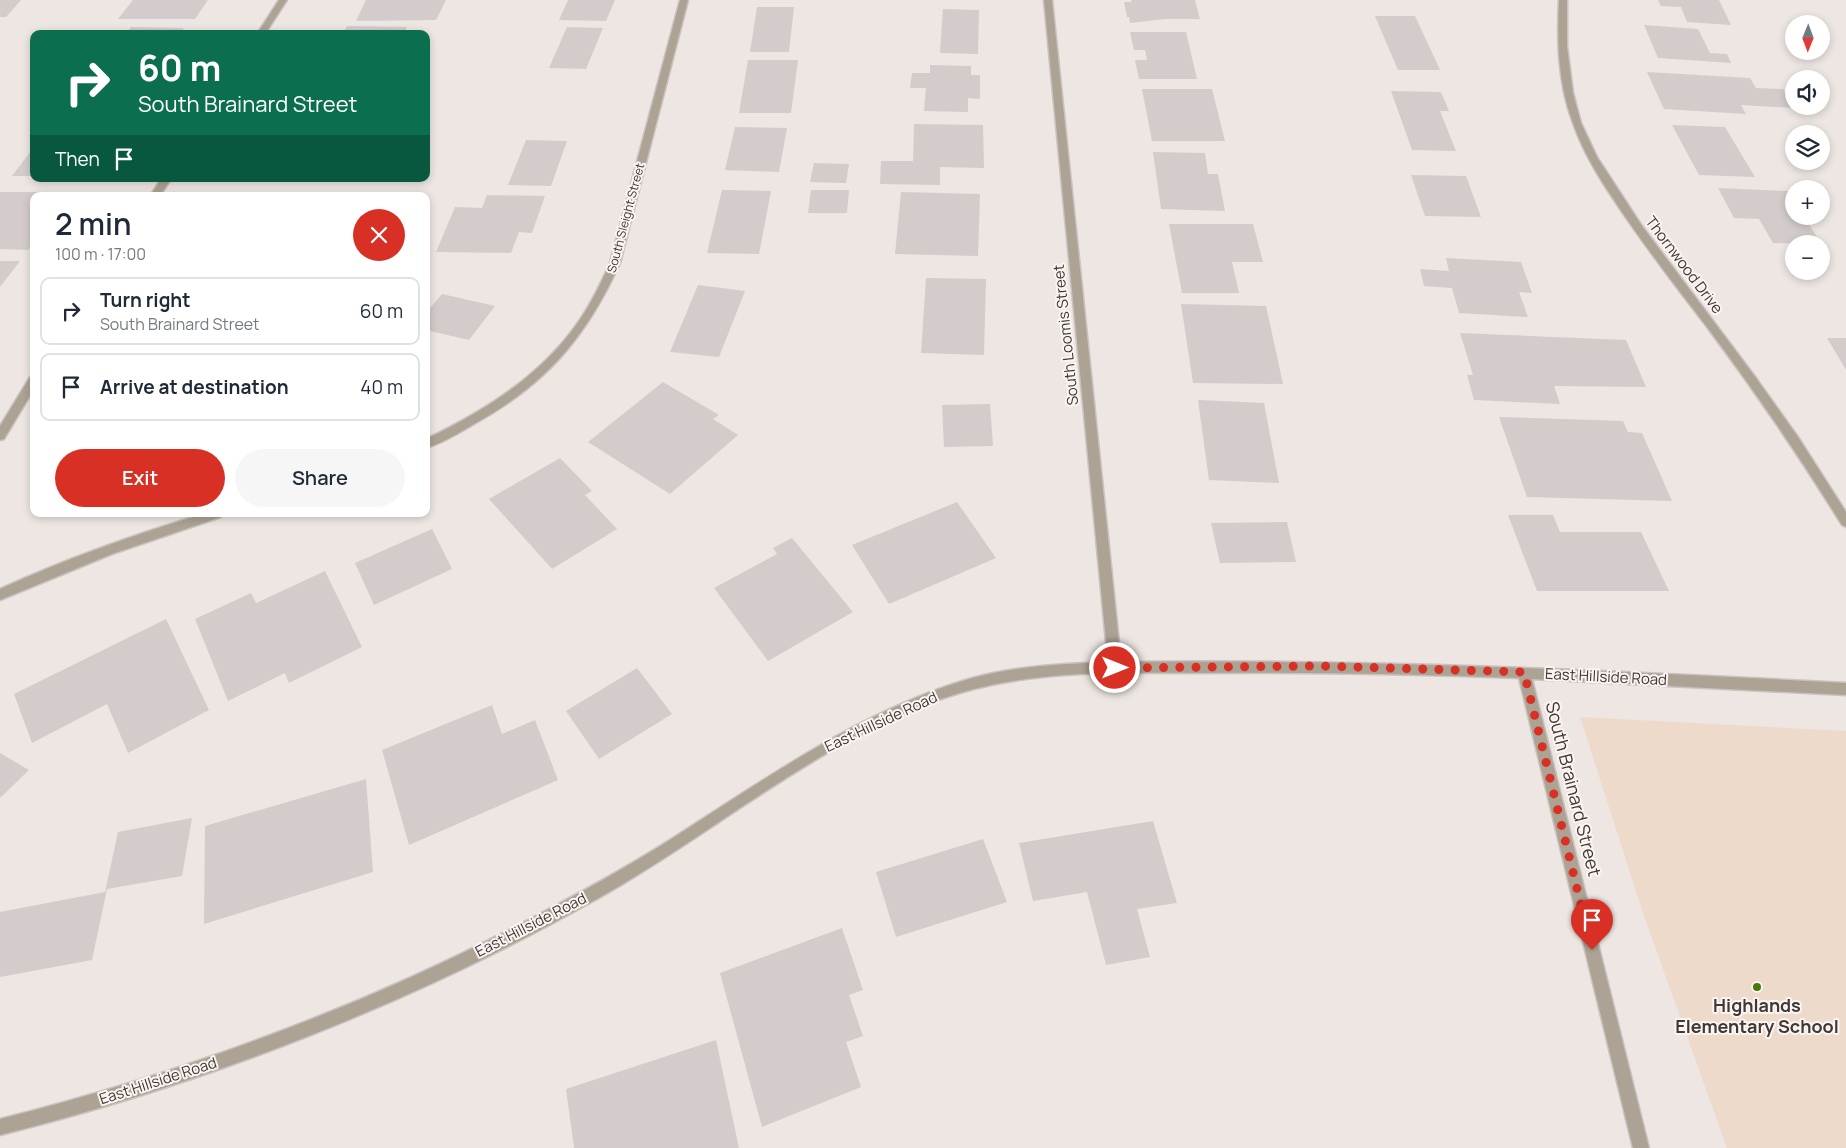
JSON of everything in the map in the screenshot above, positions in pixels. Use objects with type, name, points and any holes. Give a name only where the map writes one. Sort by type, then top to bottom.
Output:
[{"type":"street","points":[[264,30],[283,0]]},
{"type":"street","name":"South Sleight Street","points":[[430,442],[462,428],[511,397],[535,378],[563,350],[586,320],[606,285],[615,263],[684,0]]},
{"type":"street","name":"South Loomis Street","points":[[1048,0],[1115,668]]},
{"type":"street","name":"Thornwood Drive","points":[[1563,0],[1562,34],[1568,88],[1577,123],[1593,159],[1654,253],[1738,360],[1796,442],[1846,522]]},
{"type":"street","points":[[0,436],[30,386]]},
{"type":"street","points":[[0,595],[26,582],[156,532],[207,517]]},
{"type":"street","name":"East Hillside Road","points":[[0,1127],[48,1116],[177,1077],[378,1000],[554,916],[643,865],[798,764],[846,736],[941,694],[1014,674],[1052,669],[1319,666],[1524,672],[1846,689]]},
{"type":"street","name":"South Brainard Street","points":[[1524,672],[1641,1148]]},
{"type":"shaded area","name":"Highlands Elementary School","points":[[1580,717],[1846,731],[1846,1148],[1727,1148],[1644,916]]},
{"type":"building","points":[[0,0],[21,0],[6,17],[0,17]]},
{"type":"building","points":[[133,0],[208,0],[195,19],[118,19]]},
{"type":"building","points":[[366,0],[446,0],[436,20],[356,21]]},
{"type":"building","points":[[568,0],[615,0],[606,21],[559,20]]},
{"type":"building","points":[[1131,0],[1195,0],[1200,19],[1165,19],[1130,23],[1124,2],[1132,2]]},
{"type":"building","points":[[1658,0],[1719,0],[1731,25],[1687,22],[1681,7],[1661,6]]},
{"type":"building","points":[[757,7],[794,7],[789,52],[750,52]]},
{"type":"building","points":[[943,9],[979,10],[978,54],[940,53]]},
{"type":"building","points":[[1375,16],[1415,16],[1440,70],[1398,70]]},
{"type":"building","points":[[1644,25],[1698,29],[1710,53],[1727,54],[1731,63],[1658,58]]},
{"type":"building","points":[[347,26],[407,27],[406,30],[345,30]]},
{"type":"building","points":[[131,27],[184,28],[183,30],[129,30]]},
{"type":"building","points":[[567,27],[603,28],[586,69],[549,68]]},
{"type":"building","points":[[1130,32],[1186,32],[1197,79],[1139,79],[1135,60],[1147,60],[1145,50],[1134,50]]},
{"type":"building","points":[[748,60],[798,60],[791,113],[739,113]]},
{"type":"building","points":[[930,65],[971,66],[971,75],[980,75],[980,99],[968,98],[968,112],[924,111],[926,88],[910,88],[912,73],[930,73]]},
{"type":"building","points":[[1647,72],[1750,78],[1756,88],[1783,89],[1785,92],[1785,107],[1741,105],[1746,114],[1664,109]]},
{"type":"building","points":[[1142,89],[1212,89],[1225,141],[1152,141]]},
{"type":"building","points":[[1391,91],[1441,92],[1449,111],[1440,111],[1456,151],[1412,150]]},
{"type":"building","points":[[914,124],[983,125],[984,168],[940,167],[940,185],[880,184],[881,161],[913,161]]},
{"type":"building","points":[[1672,125],[1725,127],[1755,177],[1699,175]]},
{"type":"building","points":[[735,127],[787,128],[779,172],[725,170]]},
{"type":"building","points":[[526,140],[567,141],[551,186],[508,185]]},
{"type":"building","points":[[30,152],[30,176],[12,176]]},
{"type":"building","points":[[1153,152],[1205,153],[1208,174],[1218,174],[1225,211],[1161,209]]},
{"type":"building","points":[[814,163],[849,164],[846,183],[810,182]]},
{"type":"building","points":[[1411,175],[1466,176],[1481,217],[1425,216]]},
{"type":"building","points":[[1718,188],[1785,191],[1785,225],[1809,225],[1816,235],[1785,235],[1785,243],[1773,243],[1759,219],[1734,218]]},
{"type":"building","points":[[722,190],[771,191],[759,254],[707,253]]},
{"type":"building","points":[[811,190],[849,190],[847,213],[808,213]]},
{"type":"building","points":[[0,192],[30,192],[30,247],[28,250],[0,249]]},
{"type":"building","points":[[901,192],[980,194],[978,256],[895,254]]},
{"type":"building","points":[[487,195],[545,196],[532,233],[519,232],[511,253],[436,252],[455,207],[482,208]]},
{"type":"building","points":[[1169,224],[1253,224],[1263,262],[1232,262],[1239,293],[1182,293]]},
{"type":"building","points":[[1446,258],[1521,262],[1532,293],[1519,292],[1528,317],[1459,313],[1452,288],[1424,286],[1420,269],[1449,271]]},
{"type":"building","points":[[0,261],[20,261],[0,287]]},
{"type":"building","points":[[926,278],[986,279],[984,355],[921,353]]},
{"type":"building","points":[[698,285],[745,291],[719,357],[670,352]]},
{"type":"building","points":[[442,294],[495,306],[469,340],[430,331],[430,308]]},
{"type":"building","points":[[1181,304],[1266,306],[1283,384],[1193,383]]},
{"type":"building","points":[[1460,333],[1626,340],[1646,387],[1554,386],[1560,404],[1474,400],[1467,375],[1473,375]]},
{"type":"building","points":[[1827,338],[1846,338],[1846,370]]},
{"type":"building","points":[[663,382],[719,415],[713,419],[738,435],[670,494],[588,442]]},
{"type":"building","points":[[1198,400],[1264,403],[1279,483],[1209,480]]},
{"type":"building","points":[[990,404],[993,446],[944,447],[942,405]]},
{"type":"building","points":[[1499,417],[1623,421],[1628,432],[1642,433],[1672,501],[1527,497]]},
{"type":"building","points":[[560,458],[592,491],[585,495],[617,529],[552,569],[489,499]]},
{"type":"building","points":[[957,502],[996,558],[889,604],[852,545]]},
{"type":"building","points":[[1508,515],[1553,515],[1560,532],[1641,532],[1669,591],[1537,591]]},
{"type":"building","points":[[1287,522],[1296,562],[1220,563],[1211,523]]},
{"type":"building","points":[[432,529],[452,569],[374,605],[355,563]]},
{"type":"building","points":[[792,538],[853,612],[768,661],[714,588],[777,554],[773,548]]},
{"type":"building","points":[[325,571],[362,647],[289,683],[285,673],[228,701],[195,619],[251,593],[256,603]]},
{"type":"building","points":[[166,619],[209,710],[128,753],[107,704],[32,743],[14,694]]},
{"type":"building","points":[[637,668],[672,714],[599,759],[566,711]]},
{"type":"building","points":[[492,705],[502,734],[535,720],[558,780],[409,845],[382,750]]},
{"type":"building","points":[[0,753],[29,770],[0,798]]},
{"type":"building","points":[[366,779],[373,872],[204,924],[205,826]]},
{"type":"building","points":[[192,818],[182,876],[107,889],[92,960],[0,977],[0,912],[105,892],[118,832]]},
{"type":"building","points":[[1153,821],[1177,903],[1137,909],[1150,957],[1106,965],[1087,892],[1033,901],[1019,843]]},
{"type":"building","points":[[983,839],[1007,902],[896,937],[876,872]]},
{"type":"building","points":[[842,928],[863,990],[849,995],[863,1036],[846,1042],[861,1087],[762,1127],[720,973]]},
{"type":"building","points":[[716,1040],[739,1148],[574,1148],[566,1089]]},
{"type":"place","name":"Highlands Elementary School","points":[[1757,987]]},
{"type":"route","points":[[1115,668],[1319,666],[1524,672],[1592,950]]}]
